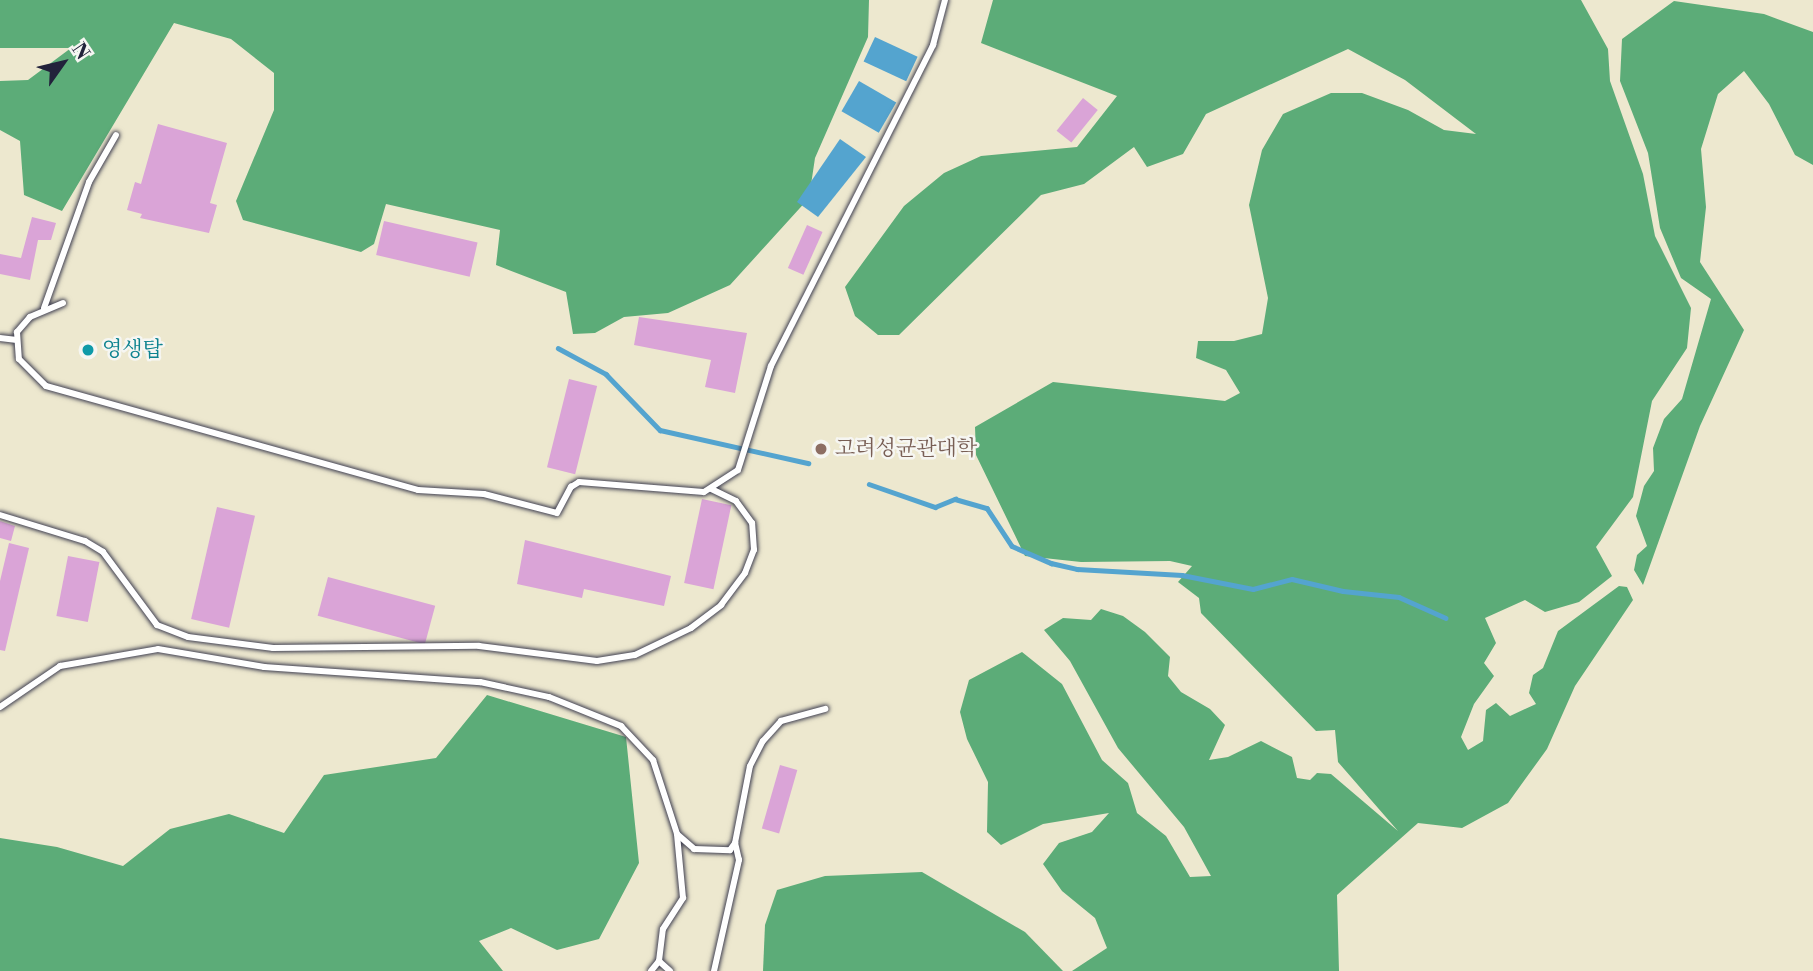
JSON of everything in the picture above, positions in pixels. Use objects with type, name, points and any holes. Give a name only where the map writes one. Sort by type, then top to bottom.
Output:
[{"type":"lane","points":[[711,489],[738,470],[771,366],[933,45],[945,0]]},
{"type":"lane","points":[[44,308],[89,182],[116,135]]},
{"type":"lane","points":[[0,515],[85,541],[103,552],[157,625],[188,637],[273,648],[479,646],[597,661],[635,655],[691,628],[721,606],[746,573],[754,550],[752,523],[736,501],[711,489],[579,482],[571,487],[557,513],[484,494],[418,490],[46,386],[19,359],[17,332],[30,317],[44,308],[63,303]]},
{"type":"lane","points":[[0,338],[17,340]]},
{"type":"lane","points":[[0,707],[60,666],[158,649],[264,667],[480,682],[548,697],[621,726],[653,760],[677,834],[683,898],[663,929],[659,961],[651,971]]},
{"type":"lane","points":[[714,971],[739,860],[735,843],[750,766],[763,741],[782,721],[825,709]]},
{"type":"lane","points":[[677,834],[694,849],[730,850],[735,843]]},
{"type":"lane","points":[[659,961],[670,971]]},
{"type":"green space","points":[[0,0],[869,0],[868,37],[815,158],[809,198],[730,285],[668,313],[624,317],[595,333],[573,334],[566,292],[496,265],[500,230],[386,204],[374,244],[361,252],[243,220],[236,201],[274,110],[274,73],[231,39],[174,23],[62,211],[24,195],[20,141],[0,130],[0,81],[28,80],[71,48],[0,48]]},
{"type":"green space","points":[[993,0],[1581,0],[1608,49],[1610,81],[1643,174],[1655,236],[1691,308],[1687,348],[1652,401],[1633,497],[1596,547],[1612,576],[1579,602],[1545,612],[1525,600],[1485,618],[1496,643],[1484,663],[1494,676],[1474,704],[1461,737],[1468,750],[1483,741],[1486,710],[1496,703],[1510,716],[1536,704],[1529,693],[1533,675],[1543,668],[1558,631],[1619,586],[1627,587],[1633,600],[1575,686],[1547,749],[1508,803],[1462,828],[1418,823],[1337,895],[1339,971],[1072,971],[1107,948],[1095,918],[1062,891],[1043,864],[1059,843],[1092,832],[1109,813],[1043,824],[1001,845],[987,832],[988,782],[967,739],[960,712],[969,680],[1022,652],[1062,684],[1102,760],[1128,783],[1137,813],[1166,836],[1190,877],[1211,876],[1184,827],[1118,748],[1070,661],[1044,630],[1063,618],[1091,620],[1101,609],[1123,616],[1145,632],[1170,657],[1168,676],[1181,692],[1210,709],[1225,725],[1209,760],[1228,757],[1261,741],[1292,757],[1297,778],[1310,780],[1317,773],[1331,774],[1398,831],[1338,762],[1335,730],[1316,731],[1201,613],[1199,598],[1178,582],[1192,566],[1170,561],[1081,562],[1025,556],[976,455],[975,427],[1053,382],[1225,401],[1240,393],[1226,370],[1196,358],[1198,341],[1234,341],[1262,334],[1268,298],[1249,205],[1262,150],[1283,114],[1331,93],[1362,93],[1408,110],[1444,130],[1476,134],[1405,80],[1348,49],[1206,114],[1183,154],[1147,167],[1134,147],[1084,184],[1041,195],[899,335],[878,335],[855,316],[845,287],[904,206],[944,173],[981,156],[1077,147],[1117,96],[981,43]]},
{"type":"green space","points":[[1674,1],[1764,14],[1813,32],[1813,165],[1795,155],[1769,104],[1744,71],[1718,94],[1701,149],[1706,207],[1700,262],[1744,330],[1700,426],[1643,585],[1634,570],[1637,555],[1647,546],[1636,516],[1644,486],[1654,471],[1653,448],[1664,419],[1682,399],[1711,299],[1681,278],[1660,228],[1648,153],[1620,81],[1622,39]]},
{"type":"green space","points":[[487,695],[626,737],[639,863],[599,939],[557,950],[511,928],[479,941],[503,971],[0,971],[0,838],[57,847],[123,866],[170,829],[229,814],[284,833],[324,775],[436,758]]},
{"type":"green space","points":[[922,872],[1025,932],[1063,971],[763,971],[765,925],[777,890],[825,876]]},
{"type":"water","points":[[875,37],[918,57],[906,81],[864,61]]},
{"type":"water","points":[[859,81],[896,102],[879,133],[842,111]]},
{"type":"water","points":[[840,139],[866,157],[818,217],[797,202]]},
{"type":"building","points":[[1083,98],[1098,110],[1071,143],[1057,131]]},
{"type":"building","points":[[158,124],[227,143],[210,203],[217,205],[209,233],[140,218],[142,214],[127,210],[135,182],[141,184]]},
{"type":"building","points":[[32,217],[56,223],[51,240],[38,240],[30,280],[0,274],[0,254],[21,258]]},
{"type":"building","points":[[384,221],[478,243],[470,277],[376,255]]},
{"type":"building","points":[[807,225],[823,232],[803,275],[788,268]]},
{"type":"building","points":[[639,317],[747,333],[735,393],[705,387],[711,360],[634,345]]},
{"type":"building","points":[[569,379],[597,386],[575,474],[547,467]]},
{"type":"building","points":[[702,499],[731,505],[713,589],[684,583]]},
{"type":"building","points":[[217,507],[255,516],[229,628],[191,619]]},
{"type":"building","points":[[0,521],[15,526],[11,541],[0,538]]},
{"type":"building","points":[[525,540],[671,576],[664,606],[584,589],[582,598],[517,584]]},
{"type":"building","points":[[9,543],[29,548],[5,651],[0,650],[0,581]]},
{"type":"building","points":[[68,556],[99,562],[88,622],[56,616]]},
{"type":"building","points":[[328,577],[435,606],[425,644],[318,616]]},
{"type":"building","points":[[780,765],[797,770],[779,833],[762,828]]},
{"type":"waterway","points":[[558,348],[606,374],[660,430],[808,463]]},
{"type":"waterway","points":[[869,484],[935,507],[955,499],[987,508],[1012,546],[1051,563],[1077,569],[1182,575],[1253,589],[1292,579],[1343,591],[1399,597],[1446,618]]},
{"type":"place","name":"영생탑","points":[[88,350]]},
{"type":"place","name":"고려성균관대학","points":[[821,449]]}]
